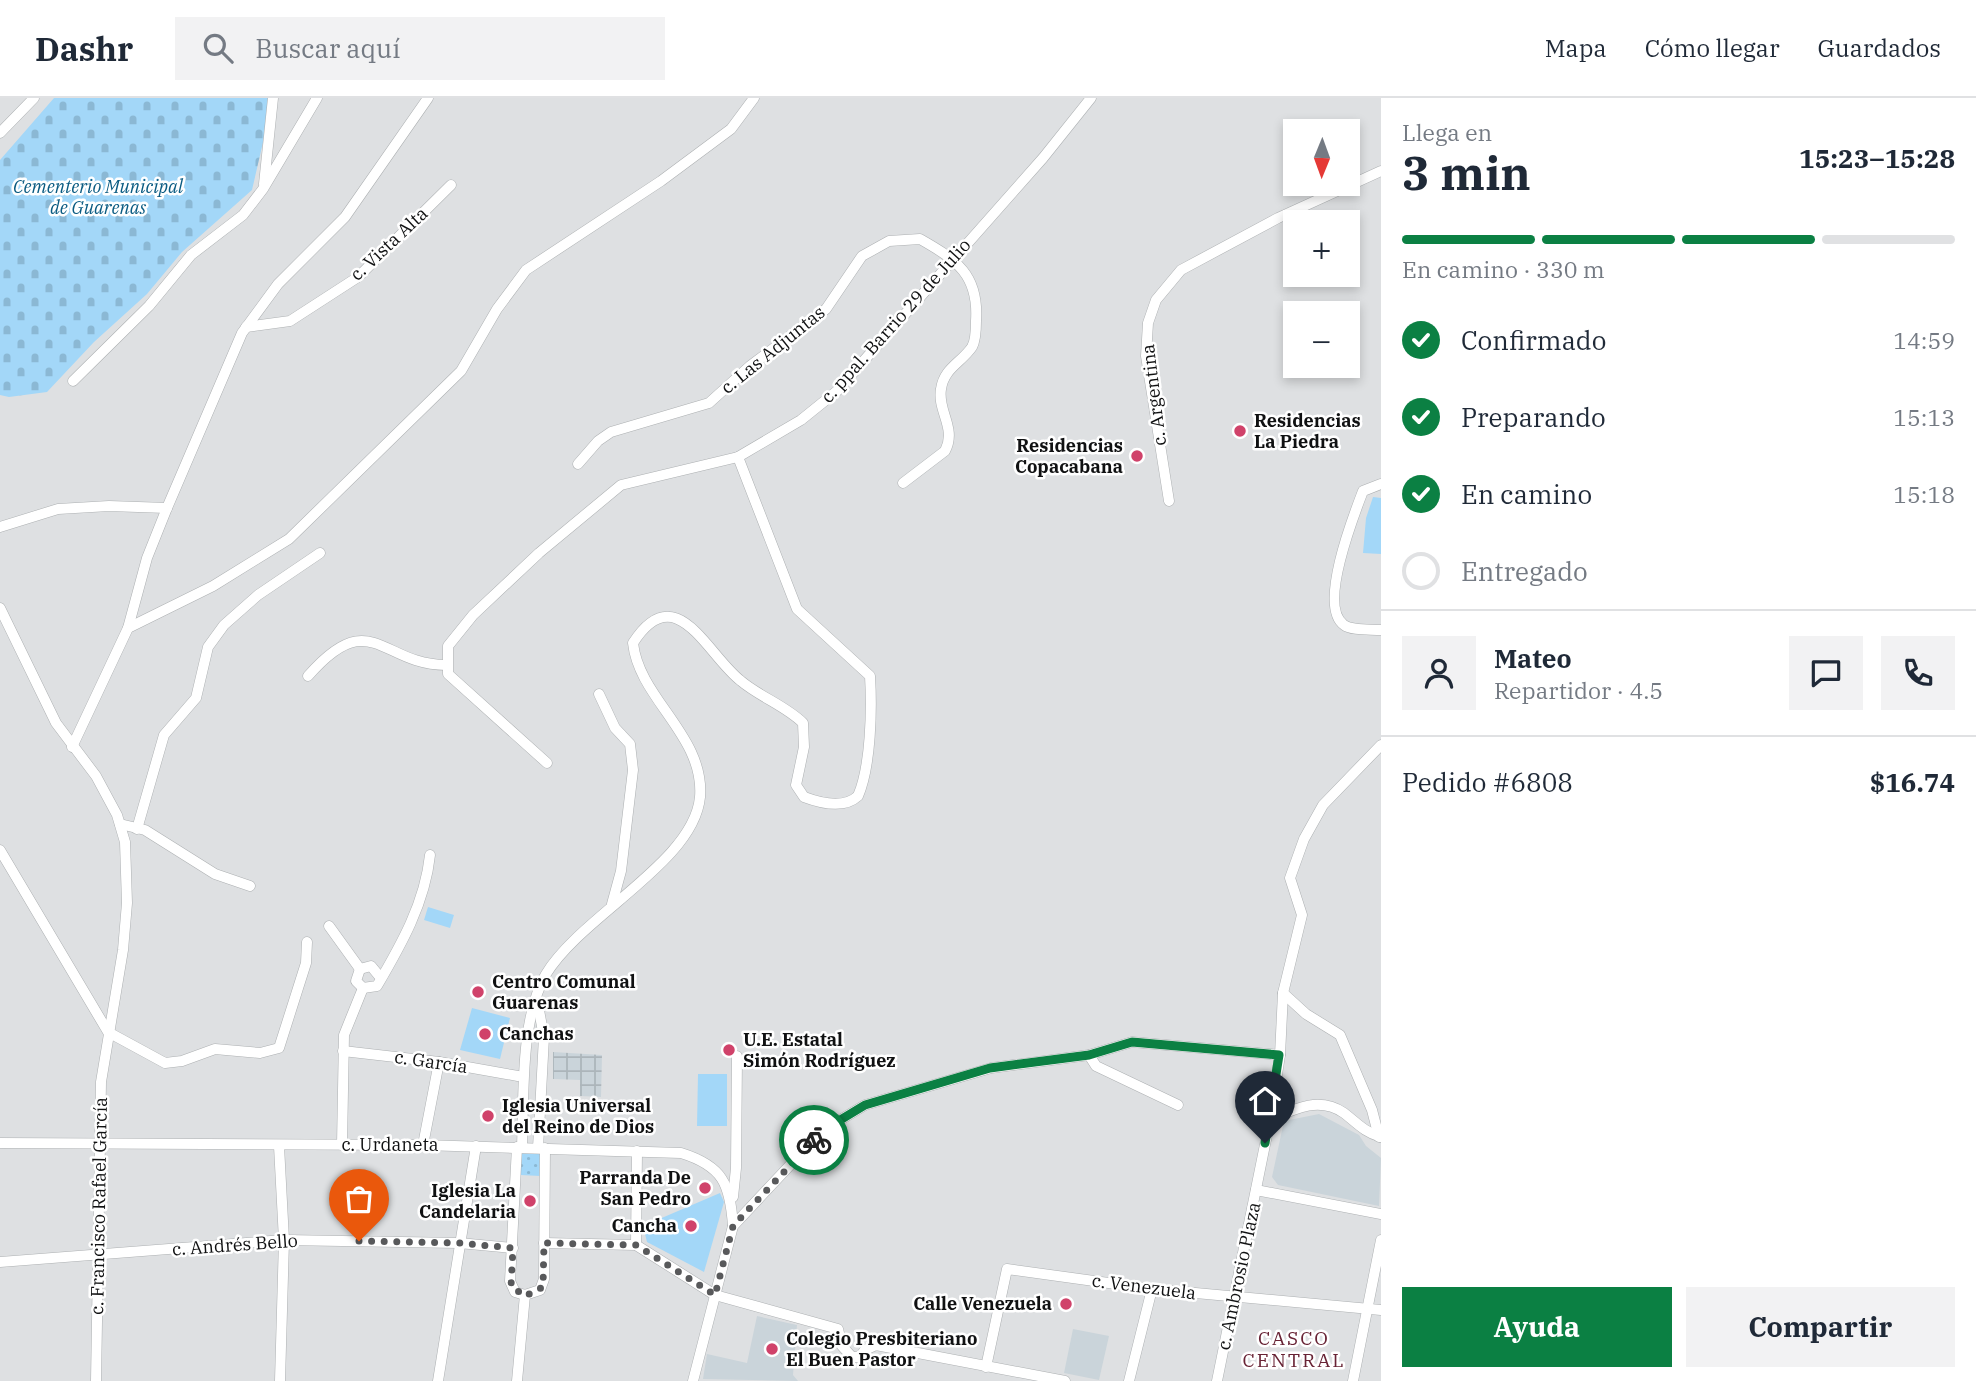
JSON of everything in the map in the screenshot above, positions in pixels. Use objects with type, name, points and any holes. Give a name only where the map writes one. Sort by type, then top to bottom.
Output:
[{"type":"street","points":[[0,133],[34,98]]},
{"type":"street","points":[[263,189],[273,98]]},
{"type":"street","points":[[73,381],[149,306],[191,255],[243,215],[263,189],[317,98]]},
{"type":"street","points":[[72,747],[128,628],[147,558],[246,327],[278,284],[345,217],[428,98]]},
{"type":"street","points":[[128,628],[213,586],[289,539],[461,371],[497,309],[526,270],[661,181],[731,129],[754,98]]},
{"type":"street","name":"c. ppal. Barrio 29 de Julio","points":[[446,665],[448,646],[473,615],[539,553],[621,485],[738,457],[801,420],[837,391],[1043,158],[1088,99]]},
{"type":"street","name":"c. Argentina","points":[[1170,501],[1146,356],[1148,323],[1156,300],[1181,270],[1278,218],[1381,171]]},
{"type":"street","name":"c. Vista Alta","points":[[246,327],[290,321],[358,277],[451,185]]},
{"type":"street","name":"c. Las Adjuntas","points":[[578,464],[598,441],[611,432],[709,403],[750,366],[827,309],[853,267],[876,248],[890,241],[920,239],[967,272],[974,286],[977,303],[973,345],[946,372],[941,388],[940,400],[950,435],[948,444],[945,451],[902,483]]},
{"type":"street","points":[[525,1296],[511,1286],[527,1051],[537,998],[557,960],[612,904],[682,842],[696,818],[700,796],[696,766],[688,747],[637,664],[633,643],[638,635],[659,618],[667,616],[685,621],[738,679],[803,723],[804,747],[796,785],[804,797],[826,803],[848,802],[854,800],[862,788],[872,698],[870,676],[797,609],[738,457]]},
{"type":"street","points":[[1381,484],[1363,491],[1349,528],[1332,601],[1335,616],[1346,627],[1381,631]]},
{"type":"street","points":[[0,527],[58,509],[109,506],[167,508]]},
{"type":"street","points":[[137,829],[164,735],[196,698],[208,647],[224,625],[258,595],[320,554]]},
{"type":"street","name":"c. Francisco Rafael García","points":[[0,608],[56,723],[96,776],[120,824],[125,842],[127,903],[120,984],[108,1032],[101,1082],[96,1381]]},
{"type":"street","points":[[309,676],[332,651],[359,640],[374,641],[425,664],[446,665],[449,674],[485,710],[547,764]]},
{"type":"street","points":[[599,694],[615,728],[631,744],[634,770],[623,857],[612,904]]},
{"type":"street","name":"c. Ambrosio Plaza","points":[[1217,1381],[1270,1120],[1279,1055],[1283,993],[1302,915],[1290,878],[1304,839],[1323,805],[1381,745]]},
{"type":"street","points":[[120,824],[169,843],[215,874],[250,887]]},
{"type":"street","points":[[0,850],[108,1032],[166,1063],[182,1061],[215,1049],[273,1051],[279,1048],[306,963],[307,942]]},
{"type":"street","points":[[363,988],[377,986],[380,976],[401,947],[413,920],[428,871],[430,855]]},
{"type":"street","points":[[328,926],[360,968]]},
{"type":"street","points":[[360,968],[371,966],[380,976]]},
{"type":"street","points":[[360,968],[356,981],[363,988]]},
{"type":"street","points":[[342,1145],[343,1051],[348,1020],[363,988]]},
{"type":"street","points":[[1283,993],[1306,1014],[1340,1034],[1362,1084],[1380,1137]]},
{"type":"street","points":[[525,1296],[543,1287],[544,1037],[537,998]]},
{"type":"street","points":[[693,1381],[733,1226],[822,1131],[865,1105],[990,1068],[1089,1055],[1132,1042],[1279,1055]]},
{"type":"street","name":"c. García","points":[[343,1051],[439,1062],[518,1076]]},
{"type":"street","points":[[1089,1055],[1096,1066],[1178,1105]]},
{"type":"street","points":[[732,1204],[736,1168],[737,1056]]},
{"type":"street","points":[[423,1145],[439,1062]]},
{"type":"street","points":[[1270,1120],[1306,1104],[1322,1105],[1342,1112],[1366,1133],[1380,1137]]},
{"type":"street","name":"c. Urdaneta","points":[[0,1143],[423,1145],[681,1153],[700,1159],[727,1183],[733,1226]]},
{"type":"street","points":[[279,1146],[284,1240],[280,1381]]},
{"type":"street","points":[[438,1381],[476,1146]]},
{"type":"street","points":[[636,1245],[637,1151]]},
{"type":"street","points":[[1256,1190],[1381,1214]]},
{"type":"street","name":"c. Andrés Bello","points":[[0,1262],[284,1240],[459,1243],[513,1248]]},
{"type":"street","points":[[1353,1381],[1381,1240]]},
{"type":"street","points":[[544,1243],[636,1245],[715,1295],[838,1329],[846,1352],[852,1357],[860,1357],[865,1350],[876,1346],[1065,1381]]},
{"type":"street","name":"c. Venezuela","points":[[986,1367],[1007,1269],[1234,1298],[1381,1310]]},
{"type":"street","points":[[1129,1381],[1152,1289]]},
{"type":"street","points":[[517,1381],[525,1296]]},
{"type":"shaded area","points":[[553,1052],[602,1055],[601,1097],[580,1096],[580,1080],[553,1079]]},
{"type":"shaded area","points":[[1319,1114],[1359,1135],[1366,1146],[1381,1158],[1379,1206],[1278,1185],[1272,1177],[1284,1121]]},
{"type":"shaded area","name":"Colegio Presbiteriano El Buen Pastor","points":[[757,1316],[797,1325],[793,1375],[798,1381],[703,1379],[707,1354],[747,1363]]},
{"type":"shaded area","points":[[1073,1329],[1109,1336],[1099,1380],[1064,1373]]},
{"type":"green space","name":"Cementerio Municipal de Guarenas","points":[[54,98],[269,98],[267,125],[252,190],[182,252],[147,294],[94,342],[47,392],[9,397],[0,395],[0,160]]},
{"type":"green space","points":[[1373,497],[1381,498],[1381,554],[1363,553],[1366,518]]},
{"type":"green space","points":[[428,907],[454,915],[450,928],[424,920]]},
{"type":"green space","name":"Canchas","points":[[472,1008],[510,1018],[500,1059],[460,1050]]},
{"type":"green space","points":[[698,1074],[727,1074],[727,1126],[697,1126]]},
{"type":"green space","points":[[521,1152],[541,1152],[541,1176],[520,1175]]},
{"type":"green space","points":[[720,1193],[724,1202],[704,1272],[647,1242],[643,1226]]},
{"type":"way so far","points":[[359,1241],[459,1243],[513,1248],[511,1286],[515,1292],[525,1296],[543,1287],[544,1243],[636,1245],[715,1295],[733,1226],[814,1140]]},
{"type":"place","name":"Residencias La Piedra","points":[[1240,431]]},
{"type":"place","name":"Residencias Copacabana","points":[[1137,456]]},
{"type":"place","name":"Centro Comunal Guarenas","points":[[478,992]]},
{"type":"place","name":"Canchas","points":[[485,1034]]},
{"type":"place","name":"U.E. Estatal Simón Rodríguez","points":[[729,1050]]},
{"type":"place","name":"Iglesia Universal del Reino de Dios","points":[[488,1116]]},
{"type":"place","name":"Parranda De San Pedro","points":[[705,1188]]},
{"type":"place","name":"Iglesia La Candelaria","points":[[530,1201]]},
{"type":"place","name":"Cancha","points":[[691,1226]]},
{"type":"place","name":"Calle Venezuela","points":[[1066,1304]]},
{"type":"place","name":"Colegio Presbiteriano El Buen Pastor","points":[[772,1349]]},
{"type":"district","name":"CASCO CENTRAL","points":[[1294,1349]]},
{"type":"route","points":[[814,1140],[822,1131],[865,1105],[947,1079],[990,1068],[1089,1055],[1110,1046],[1132,1042],[1279,1055],[1265,1143]]}]
